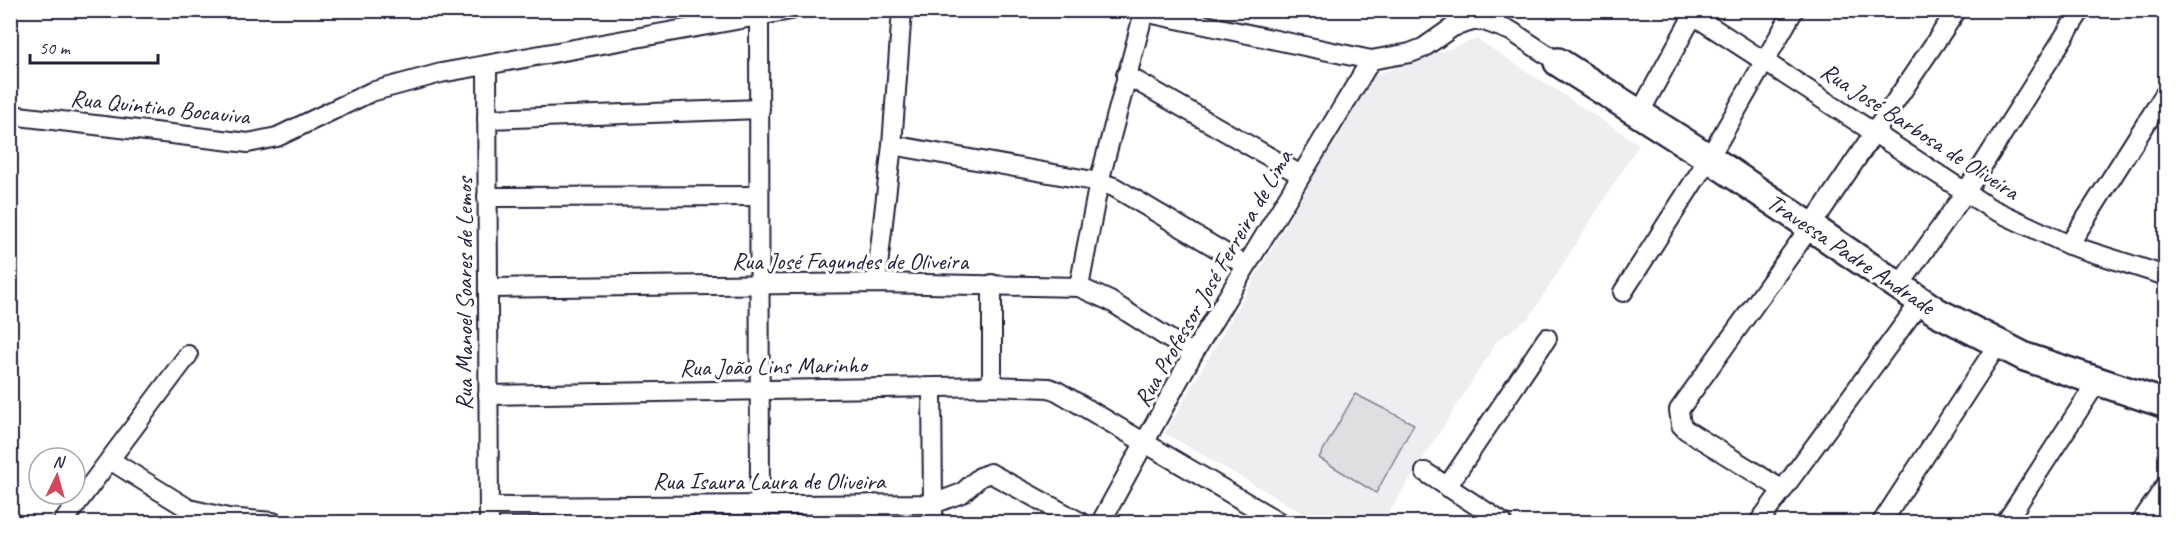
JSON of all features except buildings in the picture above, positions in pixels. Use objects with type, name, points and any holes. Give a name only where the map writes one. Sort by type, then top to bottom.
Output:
[{"type":"street","name":"Rua Quintino Bocauiva","points":[[10,115],[186,137],[260,142],[371,92],[399,83],[759,14],[791,10]]},
{"type":"street","points":[[876,283],[891,145],[902,10]]},
{"type":"street","points":[[1623,292],[1709,158],[1794,10]]},
{"type":"street","points":[[1783,490],[1681,425],[1679,410],[1684,399],[1722,352],[1875,134],[1957,10]]},
{"type":"street","points":[[1759,522],[1783,490],[1910,294],[1965,193],[2081,10]]},
{"type":"street","points":[[1079,287],[1099,182],[1126,75],[1139,11],[1371,60],[1410,53],[1424,48],[1452,27],[1473,21],[1484,21],[1505,28],[1558,62]]},
{"type":"street","points":[[1639,114],[1695,13]]},
{"type":"street","name":"Rua José Barbosa de Oliveira","points":[[1695,13],[1965,193],[2020,223],[2069,245],[2166,276]]},
{"type":"street","points":[[759,14],[760,513]]},
{"type":"street","name":"Rua Professor José Ferreira de Lima","points":[[1101,522],[1193,354],[1245,265],[1371,60]]},
{"type":"street","name":"Travessa Padre Andrade","points":[[1558,62],[1709,158],[1910,294],[1998,344],[2025,357],[2166,404]]},
{"type":"street","name":"Rua Manoel Soares de Lemos","points":[[487,65],[489,515]]},
{"type":"street","points":[[1126,75],[1301,175]]},
{"type":"street","points":[[2069,245],[2166,92]]},
{"type":"street","points":[[487,119],[760,110]]},
{"type":"street","points":[[891,145],[1099,182],[1114,187],[1245,265]]},
{"type":"street","points":[[487,197],[759,196]]},
{"type":"street","name":"Rua José Fagundes de Oliveira","points":[[488,288],[876,283],[1079,287],[1110,301],[1193,354]]},
{"type":"street","points":[[992,284],[992,386]]},
{"type":"street","points":[[1447,487],[1547,338]]},
{"type":"street","points":[[1882,522],[1998,344]]},
{"type":"street","points":[[63,522],[188,355]]},
{"type":"street","points":[[2006,522],[2097,382]]},
{"type":"street","name":"Rua João Lins Marinho","points":[[488,395],[1027,386],[1057,391],[1145,443]]},
{"type":"street","points":[[932,387],[933,522]]},
{"type":"street","points":[[1145,443],[1279,522]]},
{"type":"street","points":[[110,460],[189,509],[228,518],[273,522]]},
{"type":"street","points":[[1425,472],[1502,522]]},
{"type":"street","points":[[933,504],[962,493],[985,474],[996,474],[1080,522]]},
{"type":"street","points":[[2141,522],[2166,485]]},
{"type":"street","name":"Rua Isaura Laura de Oliveira","points":[[489,515],[871,513],[933,504]]},
{"type":"shaded area","points":[[1477,39],[1639,144],[1529,318],[1498,340],[1383,522],[1318,522],[1165,433],[1372,76]]},
{"type":"shaded area","points":[[1355,394],[1414,424],[1376,493],[1319,458]]}]
